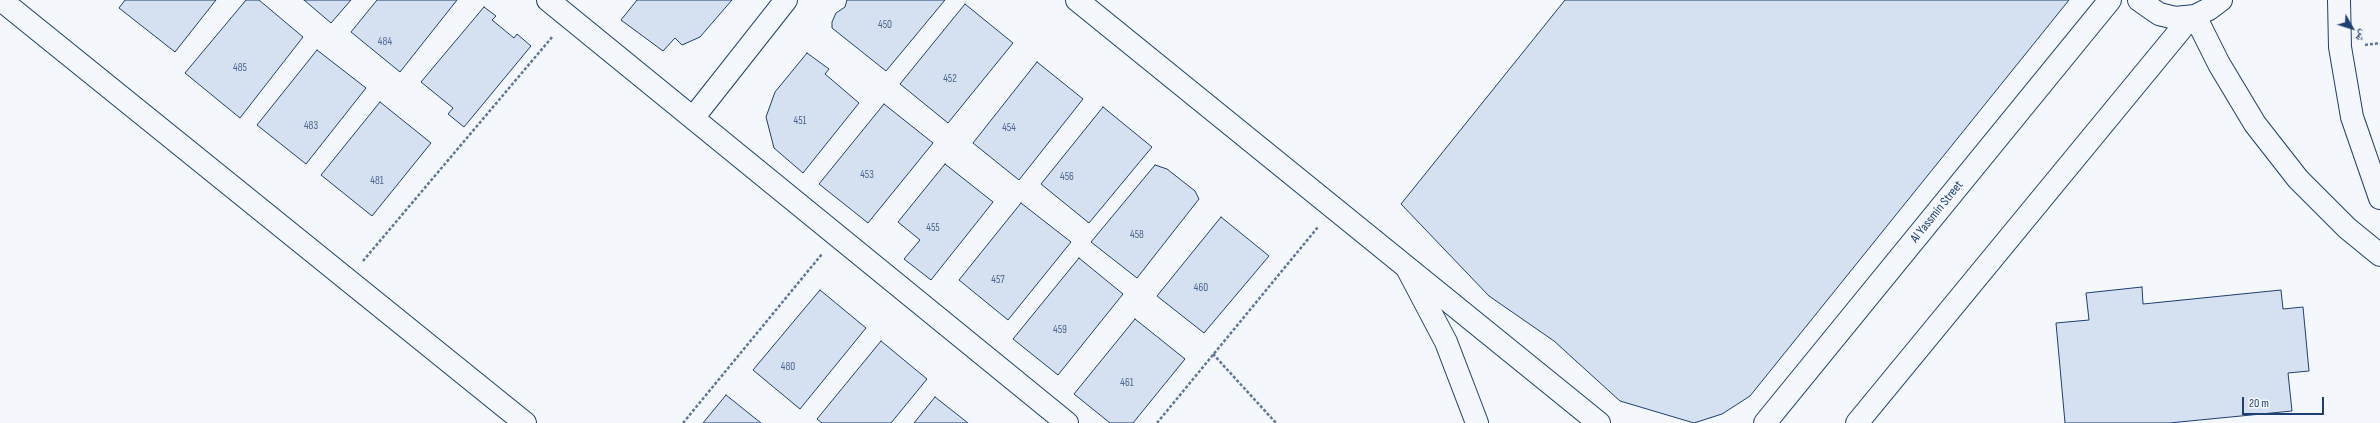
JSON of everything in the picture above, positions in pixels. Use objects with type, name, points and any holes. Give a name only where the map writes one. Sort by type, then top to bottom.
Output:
[{"type":"street","points":[[1,0],[347,279],[511,419]]},
{"type":"street","points":[[548,0],[1068,423]]},
{"type":"street","points":[[693,118],[786,0]]},
{"type":"street","points":[[1077,0],[1599,423]]},
{"type":"street","name":"Al Yassmin Street","points":[[1764,423],[2110,0]]},
{"type":"street","points":[[2139,0],[2159,14],[2175,18],[2193,16],[2209,9],[2221,0]]},
{"type":"street","points":[[2339,0],[2340,47],[2352,116],[2380,198]]},
{"type":"street","points":[[2193,16],[2219,64],[2255,124],[2298,179],[2347,228],[2380,255]]},
{"type":"street","points":[[1857,423],[2193,16]]},
{"type":"street","points":[[1407,268],[1446,342],[1477,423]]},
{"type":"path","points":[[347,279],[569,17]]},
{"type":"path","points":[[1157,423],[1333,208]]},
{"type":"path","points":[[683,423],[837,235]]},
{"type":"path","points":[[1213,354],[1276,423]]},
{"type":"building","points":[[125,0],[216,0],[175,52],[119,8]]},
{"type":"building","points":[[246,0],[259,0],[303,37],[240,118],[185,73]]},
{"type":"building","points":[[304,0],[351,0],[331,23]]},
{"type":"building","points":[[377,0],[457,0],[400,72],[351,32]]},
{"type":"building","points":[[637,0],[732,0],[700,37],[682,45],[675,38],[663,51],[621,20]]},
{"type":"building","points":[[847,0],[945,0],[886,71],[832,28],[832,22],[836,13],[845,7]]},
{"type":"building","points":[[1565,0],[2069,0],[1750,396],[1722,414],[1694,423],[1620,401],[1554,341],[1489,296],[1401,204]]},
{"type":"building","points":[[965,4],[1013,43],[948,123],[900,84]]},
{"type":"building","points":[[484,7],[496,16],[492,20],[514,38],[517,34],[531,46],[464,127],[448,114],[453,108],[421,82]]},
{"type":"building","points":[[317,50],[366,88],[306,164],[257,125]]},
{"type":"building","points":[[807,53],[829,69],[825,74],[859,103],[803,173],[774,148],[766,117],[775,92]]},
{"type":"building","points":[[1037,62],[1083,99],[1019,180],[973,143]]},
{"type":"building","points":[[380,102],[431,143],[372,216],[321,175]]},
{"type":"building","points":[[884,104],[933,143],[868,223],[819,184]]},
{"type":"building","points":[[1103,107],[1152,147],[1089,223],[1041,184]]},
{"type":"building","points":[[945,164],[993,202],[931,280],[904,259],[920,240],[898,222]]},
{"type":"building","points":[[1155,165],[1167,169],[1195,191],[1199,199],[1137,278],[1091,242]]},
{"type":"building","points":[[1021,203],[1071,242],[1008,320],[959,280]]},
{"type":"building","points":[[1221,217],[1269,256],[1204,333],[1157,296]]},
{"type":"building","points":[[1079,258],[1123,294],[1058,375],[1013,339]]},
{"type":"building","points":[[2142,287],[2143,304],[2281,290],[2283,309],[2303,307],[2309,371],[2288,373],[2292,411],[2169,423],[2065,423],[2056,323],[2089,320],[2086,293]]},
{"type":"building","points":[[820,290],[866,328],[800,409],[753,370]]},
{"type":"building","points":[[1135,319],[1185,359],[1133,423],[1110,423],[1074,394]]},
{"type":"building","points":[[881,341],[927,379],[891,423],[822,423],[817,419]]},
{"type":"building","points":[[726,395],[761,423],[703,423]]},
{"type":"building","points":[[935,397],[968,423],[914,423]]}]
